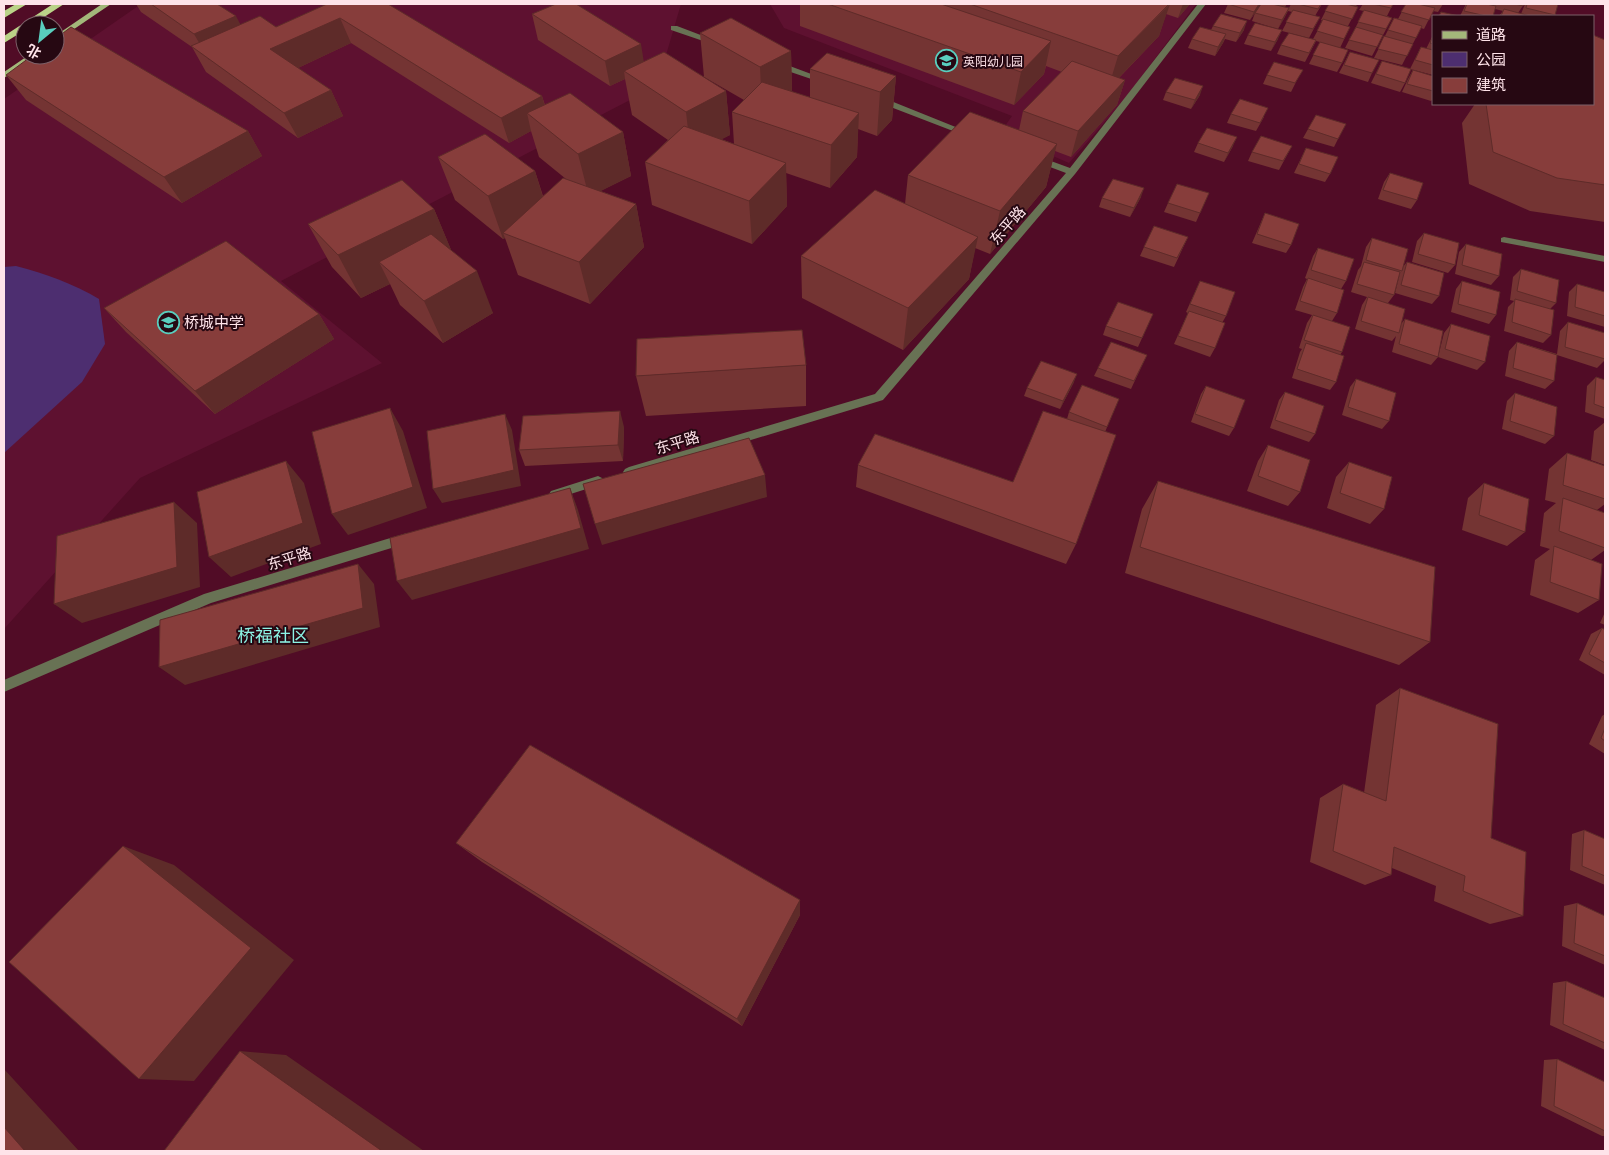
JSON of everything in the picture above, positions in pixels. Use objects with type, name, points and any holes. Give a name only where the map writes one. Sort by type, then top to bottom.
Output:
[{"type":"highway","points":[[4,16],[22,4]]},
{"type":"highway","points":[[43,15],[60,4]]},
{"type":"highway","points":[[4,40],[15,33]]},
{"type":"main road","points":[[65,33],[107,4]]},
{"type":"main road","points":[[4,76],[20,65]]},
{"type":"street","name":"东平路","points":[[548,496],[879,397],[1072,172],[1202,4]]},
{"type":"street","points":[[674,28],[720,44]]},
{"type":"street","points":[[765,60],[838,86]]},
{"type":"street","points":[[866,95],[982,139]]},
{"type":"street","points":[[1027,155],[1072,172]]},
{"type":"street","points":[[1504,240],[1605,259]]},
{"type":"street","name":"东平路","points":[[4,686],[208,598],[416,536]]},
{"type":"shaded area","name":"桥城中学","points":[[141,4],[681,4],[657,86],[281,281],[382,363],[140,478],[4,629],[4,99],[53,65],[65,65],[65,57]]},
{"type":"shaded area","points":[[770,4],[1196,4],[1123,101],[1069,163],[1000,133],[1012,116],[784,28]]},
{"type":"green space","points":[[16,266],[59,280],[99,299],[105,344],[82,382],[4,453],[4,267]]},
{"type":"building","points":[[151,4],[217,4],[236,16],[194,34]]},
{"type":"building","points":[[327,4],[388,4],[542,96],[501,118],[340,18],[270,49],[331,90],[284,113],[191,46],[260,16],[276,27]]},
{"type":"building","points":[[556,4],[576,4],[641,44],[605,61],[532,14]]},
{"type":"building","points":[[828,4],[941,4],[1051,41],[1021,72]]},
{"type":"building","points":[[970,4],[1169,4],[1118,56]]},
{"type":"building","points":[[1228,4],[1259,4],[1254,12]]},
{"type":"building","points":[[1261,4],[1272,4],[1289,8],[1282,20],[1255,13]]},
{"type":"building","points":[[1298,4],[1321,4],[1318,9]]},
{"type":"building","points":[[1329,4],[1346,4],[1358,7],[1352,19],[1325,11]]},
{"type":"building","points":[[1373,4],[1393,4],[1391,8]]},
{"type":"building","points":[[1406,4],[1418,4],[1435,8],[1429,20],[1401,12]]},
{"type":"building","points":[[1467,4],[1496,6],[1493,15],[1482,15],[1464,11]]},
{"type":"building","points":[[1527,4],[1558,4],[1555,15],[1526,8]]},
{"type":"building","points":[[1504,9],[1526,15],[1501,15]]},
{"type":"building","points":[[1293,10],[1320,17],[1313,29],[1286,22]]},
{"type":"building","points":[[1364,10],[1392,18],[1386,29],[1358,22]]},
{"type":"building","points":[[1441,12],[1454,15],[1440,15]]},
{"type":"building","points":[[1221,14],[1247,21],[1240,33],[1213,26]]},
{"type":"building","points":[[731,18],[791,51],[760,67],[700,33]]},
{"type":"building","points":[[1394,18],[1422,26],[1416,38],[1388,30]]},
{"type":"building","points":[[1323,19],[1350,27],[1344,39],[1317,31]]},
{"type":"building","points":[[1255,23],[1282,30],[1275,42],[1248,35]]},
{"type":"building","points":[[71,27],[248,131],[164,177],[6,75],[20,65],[65,65],[65,32]]},
{"type":"building","points":[[1200,27],[1226,34],[1218,47],[1192,39]]},
{"type":"building","points":[[1356,27],[1383,35],[1377,47],[1349,40]]},
{"type":"building","points":[[1289,33],[1316,40],[1309,53],[1281,45]]},
{"type":"building","points":[[1594,35],[1605,40],[1605,185],[1557,178],[1493,152],[1486,105],[1594,105]]},
{"type":"building","points":[[1384,36],[1413,44],[1407,56],[1378,49]]},
{"type":"building","points":[[1320,42],[1348,50],[1342,63],[1313,55]]},
{"type":"building","points":[[1421,47],[1432,50],[1432,65],[1415,60]]},
{"type":"building","points":[[664,52],[726,91],[686,112],[624,71]]},
{"type":"building","points":[[1350,52],[1379,60],[1372,73],[1344,65]]},
{"type":"building","points":[[827,53],[896,76],[880,92],[810,69]]},
{"type":"building","points":[[1072,61],[1125,80],[1078,131],[1023,111]]},
{"type":"building","points":[[1382,61],[1411,69],[1405,83],[1376,74]]},
{"type":"building","points":[[1274,62],[1303,70],[1295,83],[1267,75]]},
{"type":"building","points":[[1413,70],[1432,76],[1432,91],[1407,84]]},
{"type":"building","points":[[1175,78],[1203,86],[1195,100],[1166,92]]},
{"type":"building","points":[[762,82],[859,113],[831,145],[732,112]]},
{"type":"building","points":[[570,93],[623,132],[578,154],[527,113]]},
{"type":"building","points":[[1240,99],[1268,108],[1260,123],[1231,114]]},
{"type":"building","points":[[970,112],[1057,144],[1000,211],[908,175]]},
{"type":"building","points":[[1316,115],[1346,124],[1338,139],[1308,129]]},
{"type":"building","points":[[684,126],[786,163],[749,201],[645,162]]},
{"type":"building","points":[[1207,128],[1237,137],[1228,153],[1198,143]]},
{"type":"building","points":[[485,134],[535,171],[488,196],[438,157]]},
{"type":"building","points":[[1261,136],[1292,146],[1283,161],[1252,152]]},
{"type":"building","points":[[1306,148],[1338,157],[1330,174],[1299,164]]},
{"type":"building","points":[[1390,173],[1423,183],[1417,200],[1383,190]]},
{"type":"building","points":[[563,178],[636,204],[579,262],[503,233]]},
{"type":"building","points":[[1113,179],[1144,188],[1134,208],[1102,198]]},
{"type":"building","points":[[402,180],[434,209],[338,255],[308,224]]},
{"type":"building","points":[[1177,184],[1209,193],[1200,213],[1168,203]]},
{"type":"building","points":[[875,190],[978,237],[908,308],[801,256]]},
{"type":"building","points":[[1265,213],[1299,224],[1291,245],[1257,234]]},
{"type":"building","points":[[1154,226],[1188,237],[1177,258],[1144,247]]},
{"type":"building","points":[[1424,233],[1459,243],[1455,265],[1418,254]]},
{"type":"building","points":[[431,234],[477,271],[424,301],[379,262]]},
{"type":"building","points":[[1372,238],[1408,249],[1402,271],[1366,260]]},
{"type":"building","points":[[226,241],[319,314],[195,391],[104,308]]},
{"type":"building","points":[[1466,244],[1502,254],[1499,276],[1462,265]]},
{"type":"building","points":[[1318,248],[1354,259],[1346,281],[1311,270]]},
{"type":"building","points":[[1364,262],[1400,272],[1394,295],[1357,284]]},
{"type":"building","points":[[1407,262],[1444,273],[1439,296],[1401,285]]},
{"type":"building","points":[[1521,269],[1559,280],[1556,303],[1517,291]]},
{"type":"building","points":[[1308,278],[1344,290],[1337,313],[1300,301]]},
{"type":"building","points":[[1200,281],[1235,292],[1226,316],[1190,304]]},
{"type":"building","points":[[1462,281],[1500,292],[1496,315],[1458,304]]},
{"type":"building","points":[[1577,284],[1605,292],[1605,316],[1575,307]]},
{"type":"building","points":[[1368,297],[1405,309],[1399,333],[1361,321]]},
{"type":"building","points":[[1515,299],[1554,310],[1551,335],[1512,322]]},
{"type":"building","points":[[1118,302],[1153,314],[1142,338],[1106,326]]},
{"type":"building","points":[[1189,311],[1225,323],[1215,348],[1178,336]]},
{"type":"building","points":[[1313,315],[1350,327],[1342,352],[1304,340]]},
{"type":"building","points":[[1405,319],[1443,331],[1438,357],[1399,344]]},
{"type":"building","points":[[1568,322],[1605,333],[1605,359],[1565,347]]},
{"type":"building","points":[[1451,324],[1490,336],[1485,362],[1445,349]]},
{"type":"building","points":[[802,330],[806,365],[636,376],[637,339]]},
{"type":"building","points":[[1111,342],[1147,355],[1134,381],[1098,368]]},
{"type":"building","points":[[1517,342],[1557,355],[1554,381],[1513,368]]},
{"type":"building","points":[[1306,343],[1344,356],[1336,382],[1297,369]]},
{"type":"building","points":[[1041,361],[1077,374],[1063,401],[1027,388]]},
{"type":"building","points":[[1596,377],[1605,380],[1605,408],[1594,404]]},
{"type":"building","points":[[1356,379],[1396,393],[1389,421],[1348,407]]},
{"type":"building","points":[[1082,385],[1119,399],[1107,427],[1069,412]]},
{"type":"building","points":[[1206,386],[1245,400],[1234,428],[1195,414]]},
{"type":"building","points":[[1285,392],[1324,406],[1315,434],[1275,420]]},
{"type":"building","points":[[1515,393],[1557,407],[1554,436],[1510,421]]},
{"type":"building","points":[[390,408],[413,487],[332,514],[312,432]]},
{"type":"building","points":[[620,411],[618,445],[519,450],[523,416]]},
{"type":"building","points":[[1043,411],[1116,435],[1076,544],[858,465],[875,434],[1013,482]]},
{"type":"building","points":[[505,414],[514,470],[433,489],[427,431]]},
{"type":"building","points":[[749,438],[765,475],[595,524],[583,484]]},
{"type":"building","points":[[1268,445],[1310,460],[1300,492],[1258,476]]},
{"type":"building","points":[[1567,453],[1605,466],[1605,499],[1563,485]]},
{"type":"building","points":[[286,461],[303,523],[209,557],[197,492]]},
{"type":"building","points":[[1349,462],[1392,477],[1384,509],[1340,493]]},
{"type":"building","points":[[1158,481],[1435,567],[1430,642],[1140,547]]},
{"type":"building","points":[[1484,483],[1529,499],[1525,532],[1479,515]]},
{"type":"building","points":[[570,488],[581,528],[397,581],[390,538]]},
{"type":"building","points":[[1563,498],[1605,513],[1605,548],[1559,531]]},
{"type":"building","points":[[174,502],[177,567],[54,604],[57,536]]},
{"type":"building","points":[[1554,546],[1602,564],[1599,600],[1550,582]]},
{"type":"building","points":[[358,564],[363,608],[159,667],[160,620]]},
{"type":"building","points":[[1602,628],[1605,630],[1605,663],[1589,654]]},
{"type":"building","points":[[1400,688],[1498,724],[1491,838],[1526,852],[1523,916],[1463,891],[1465,876],[1394,847],[1391,875],[1333,851],[1343,784],[1386,801]]},
{"type":"building","points":[[1605,728],[1605,741],[1601,738]]},
{"type":"building","points":[[530,745],[800,900],[737,1019],[456,843]]},
{"type":"building","points":[[1584,830],[1605,839],[1605,876],[1582,866]]},
{"type":"building","points":[[123,846],[251,948],[139,1079],[9,962]]},
{"type":"building","points":[[1577,903],[1605,916],[1605,956],[1574,943]]},
{"type":"building","points":[[1566,981],[1605,998],[1605,1043],[1563,1024]]},
{"type":"building","points":[[240,1051],[382,1151],[164,1151]]},
{"type":"building","points":[[1557,1059],[1605,1082],[1605,1131],[1554,1106]]},
{"type":"building","points":[[4,1127],[25,1151],[4,1151]]},
{"type":"place","name":"英阳幼儿园","points":[[947,61]]},
{"type":"place","name":"桥城中学","points":[[168,322]]},
{"type":"district","name":"桥福社区","points":[[273,635]]}]
